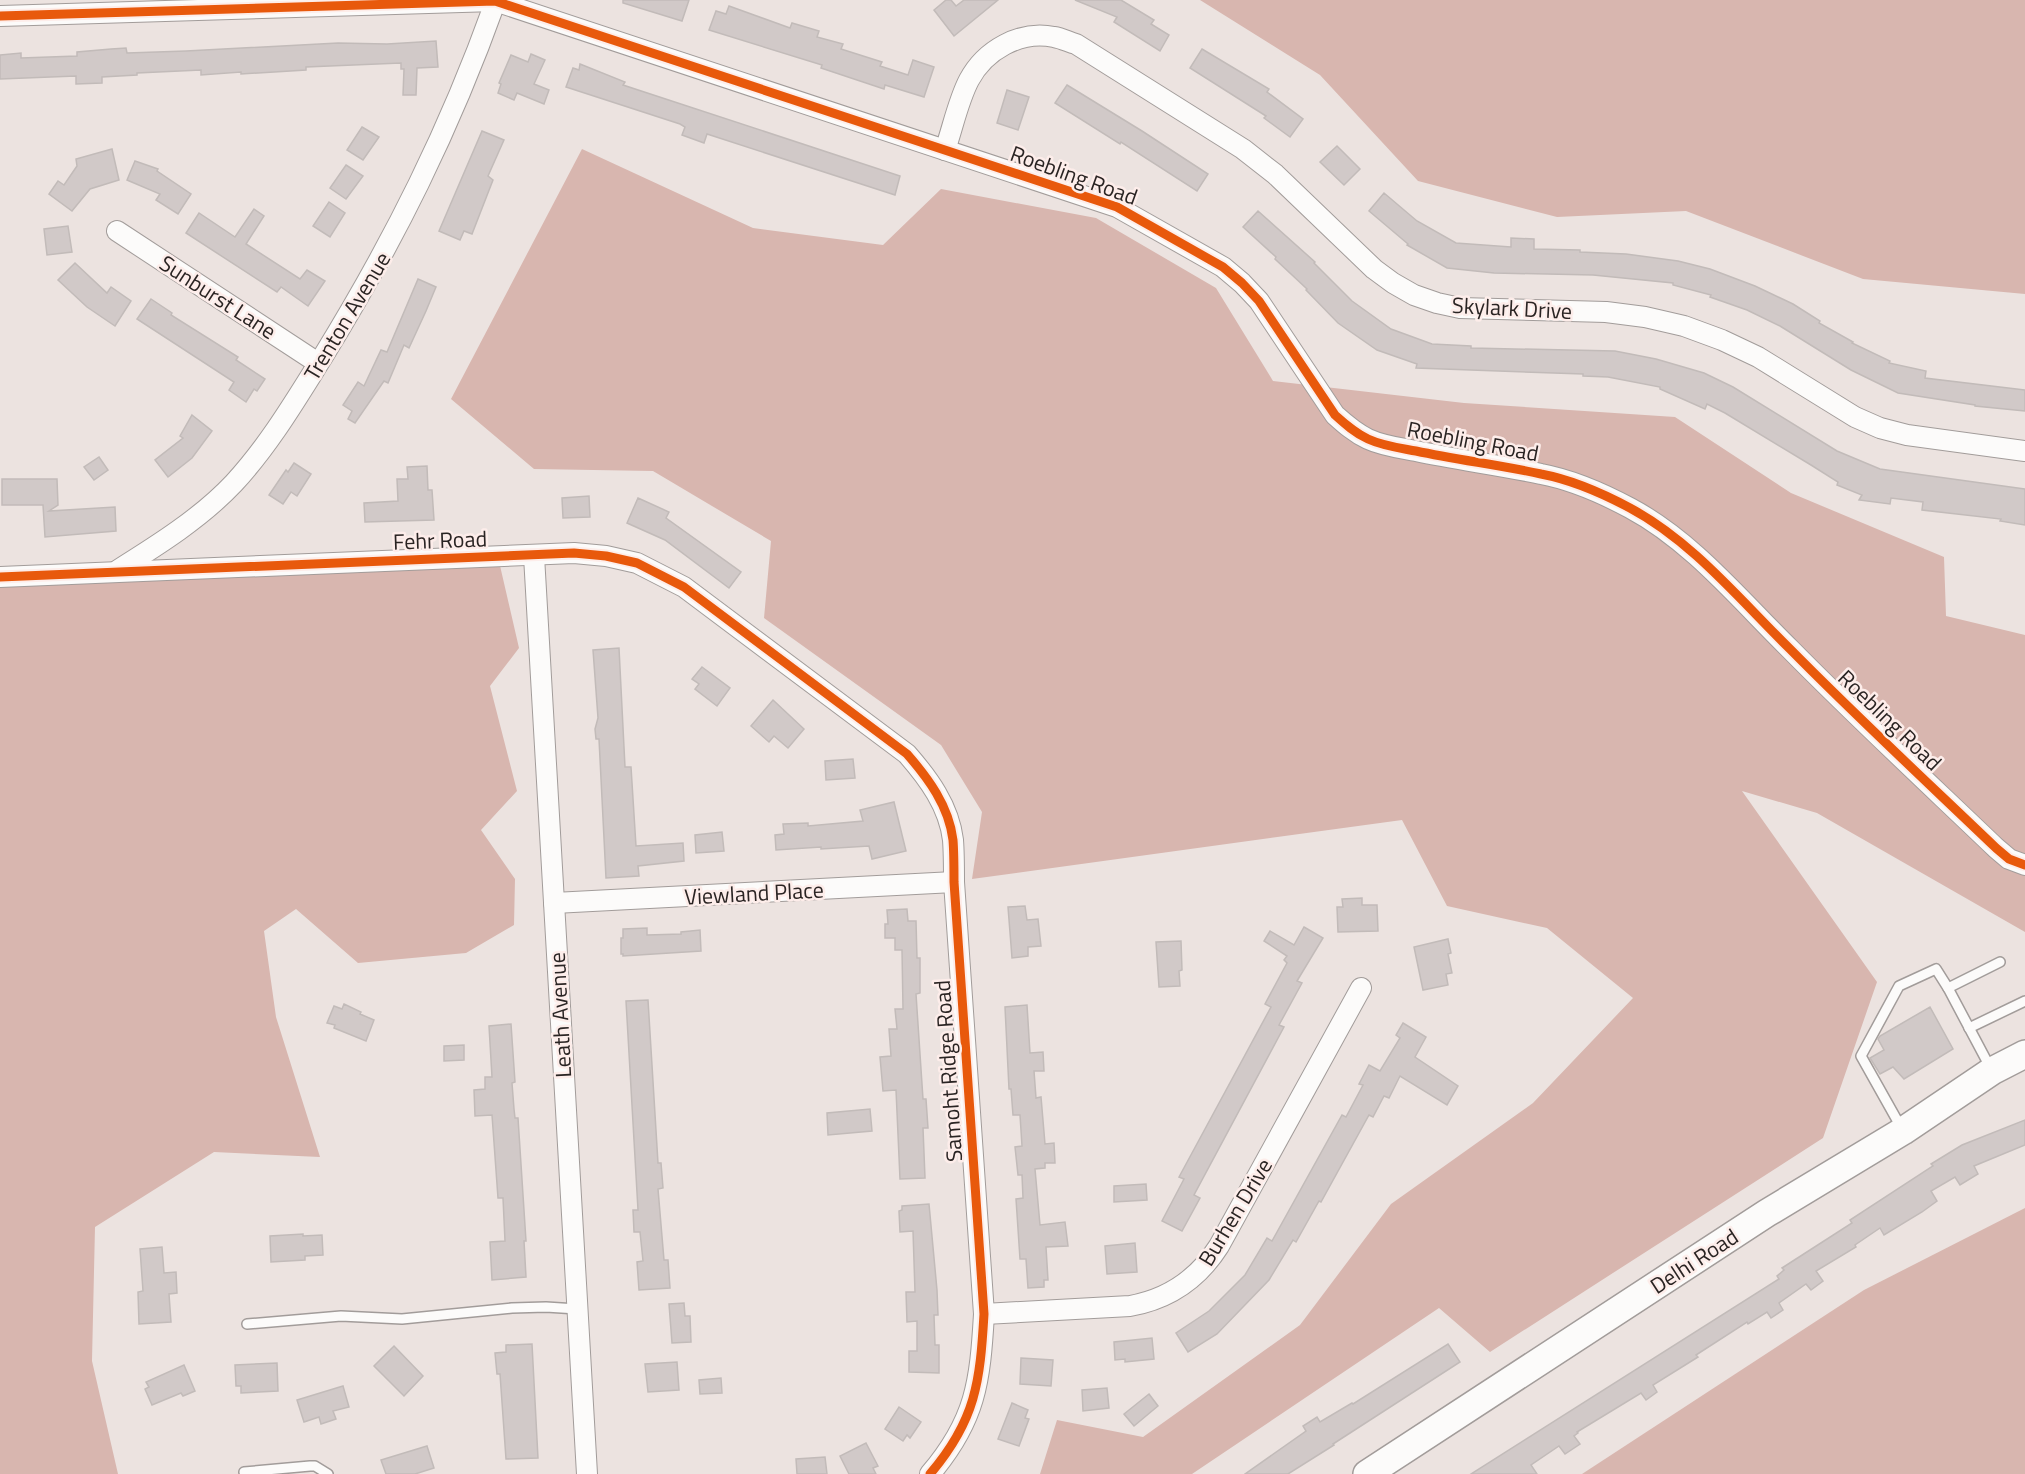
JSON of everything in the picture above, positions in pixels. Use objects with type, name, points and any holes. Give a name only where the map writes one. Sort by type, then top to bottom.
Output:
[{"type":"street","name":"Roebling Road","points":[[0,16],[136,7],[496,1],[1117,207],[1223,267],[1242,283],[1259,301],[1335,415],[1347,426],[1367,438],[1383,444],[1461,461],[1541,474],[1573,482],[1603,494],[1667,532],[1704,564],[1996,849],[2025,865]]},
{"type":"street","name":"Trenton Avenue","points":[[116,571],[157,546],[233,485],[284,420],[361,295],[409,206],[439,144],[474,62],[496,1]]},
{"type":"street","name":"Skylark Drive","points":[[945,150],[968,82],[987,57],[1014,40],[1029,36],[1053,36],[1076,44],[1243,149],[1283,180],[1374,268],[1393,283],[1414,295],[1460,308],[1606,312],[1645,317],[1684,326],[1758,357],[1856,417],[1880,428],[1906,435],[2025,451]]},
{"type":"street","name":"Sunburst Lane","points":[[117,231],[318,363]]},
{"type":"street","name":"Fehr Road","points":[[0,577],[574,553],[606,556],[637,563],[684,587],[837,700]]},
{"type":"street","name":"Leath Avenue","points":[[534,556],[587,1474]]},
{"type":"street","name":"Samoht Ridge Road","points":[[837,700],[907,754],[923,772],[936,792],[953,838],[954,882],[984,1314],[980,1374],[972,1405],[951,1448],[930,1474]]},
{"type":"street","name":"Viewland Place","points":[[554,903],[954,882]]},
{"type":"street","name":"Burhen Drive","points":[[984,1314],[1130,1306],[1168,1295],[1194,1277],[1220,1246],[1361,988]]},
{"type":"street","name":"Delhi Road","points":[[1367,1474],[1757,1220],[1903,1131],[1992,1071],[2025,1054]]},
{"type":"lane","points":[[1948,988],[2000,962]]},
{"type":"lane","points":[[1903,1131],[1861,1056],[1899,987],[1936,969],[1992,1071]]},
{"type":"lane","points":[[1969,1028],[2025,1001]]},
{"type":"lane","points":[[247,1324],[340,1316],[402,1319],[546,1306],[577,1309]]},
{"type":"lane","points":[[244,1472],[315,1466],[328,1474]]},
{"type":"shaded area","points":[[1200,0],[2025,0],[2025,294],[1863,279],[1686,211],[1557,217],[1418,181],[1320,75]]},
{"type":"shaded area","points":[[582,149],[753,228],[883,245],[941,189],[1096,218],[1216,288],[1273,381],[1464,403],[1675,417],[1791,493],[1944,557],[1946,616],[2025,635],[2025,932],[1817,813],[1742,791],[1877,982],[1823,1138],[1490,1352],[1439,1308],[1192,1474],[1040,1474],[1057,1420],[1143,1437],[1300,1325],[1391,1204],[1533,1103],[1633,998],[1547,928],[1447,906],[1402,820],[972,879],[982,812],[941,745],[764,618],[771,541],[653,471],[534,469],[451,399]]},
{"type":"shaded area","points":[[498,557],[519,648],[490,686],[517,791],[481,830],[515,879],[514,925],[466,953],[358,963],[296,909],[264,931],[276,1017],[320,1157],[214,1152],[95,1227],[92,1361],[118,1474],[0,1474],[0,577]]},
{"type":"shaded area","points":[[2025,1208],[2025,1474],[1582,1474],[1864,1290]]},
{"type":"building","points":[[623,0],[689,0],[682,21],[623,3]]},
{"type":"building","points":[[946,0],[951,0],[956,6],[964,0],[998,0],[954,36],[934,10]]},
{"type":"building","points":[[1075,0],[1121,0],[1154,20],[1151,24],[1169,35],[1160,51],[1114,22],[1117,17]]},
{"type":"building","points":[[729,6],[790,28],[792,23],[819,31],[817,37],[843,44],[841,49],[882,62],[880,66],[908,75],[913,60],[934,67],[924,97],[885,85],[884,89],[821,68],[822,65],[709,30],[716,11],[726,14]]},
{"type":"building","points":[[436,41],[438,67],[417,68],[416,95],[403,95],[404,69],[401,69],[401,63],[306,67],[306,70],[241,74],[241,72],[201,75],[201,70],[137,73],[137,75],[102,77],[102,83],[76,84],[76,76],[0,79],[0,55],[21,53],[21,58],[77,56],[77,52],[126,48],[127,53],[338,43],[387,44]]},
{"type":"building","points":[[1202,49],[1269,89],[1267,92],[1303,119],[1290,137],[1264,118],[1266,116],[1190,68]]},
{"type":"building","points":[[531,54],[545,60],[534,84],[549,90],[544,104],[517,93],[514,100],[498,93],[501,84],[499,83],[511,55],[528,62]]},
{"type":"building","points":[[580,64],[625,82],[623,85],[900,176],[895,195],[707,134],[704,143],[682,135],[685,127],[680,124],[566,87],[573,68],[579,70]]},
{"type":"building","points":[[1067,85],[1208,174],[1197,191],[1055,103]]},
{"type":"building","points":[[1007,90],[1029,97],[1018,130],[997,123]]},
{"type":"building","points":[[362,127],[379,137],[363,160],[347,150]]},
{"type":"building","points":[[482,131],[504,140],[488,176],[493,180],[472,234],[464,231],[460,240],[439,231]]},
{"type":"building","points":[[1337,146],[1360,169],[1344,185],[1320,162]]},
{"type":"building","points":[[112,149],[119,180],[90,189],[72,211],[49,194],[58,181],[64,185],[77,166],[76,159]]},
{"type":"building","points":[[135,161],[158,169],[157,171],[191,194],[178,214],[156,200],[160,194],[127,180]]},
{"type":"building","points":[[346,165],[363,176],[346,199],[330,188]]},
{"type":"building","points":[[1384,193],[1417,221],[1456,243],[1511,247],[1511,238],[1534,239],[1534,249],[1626,254],[1678,261],[1710,269],[1755,286],[1793,304],[1820,321],[1819,323],[1852,343],[1890,361],[1889,363],[1926,371],[1925,378],[2025,390],[2025,411],[1975,406],[1898,393],[1851,370],[1780,326],[1747,310],[1710,297],[1711,295],[1673,285],[1673,283],[1593,275],[1494,273],[1447,268],[1407,245],[1369,211]]},
{"type":"building","points":[[329,202],[345,213],[330,237],[313,226]]},
{"type":"building","points":[[254,209],[264,216],[246,244],[300,279],[307,270],[325,281],[308,306],[281,287],[277,292],[186,233],[199,213],[235,237]]},
{"type":"building","points":[[1258,211],[1315,262],[1352,301],[1391,329],[1432,344],[1471,346],[1471,348],[1615,351],[1656,359],[1704,373],[1733,387],[1837,451],[1880,469],[2025,489],[2025,525],[2000,521],[2001,519],[1922,510],[1923,502],[1891,498],[1890,504],[1859,500],[1862,495],[1837,485],[1838,482],[1725,413],[1707,404],[1705,409],[1660,387],[1608,377],[1583,376],[1583,374],[1416,368],[1417,364],[1377,350],[1338,323],[1275,259],[1276,257],[1243,227]]},
{"type":"building","points":[[68,226],[72,252],[47,255],[44,229]]},
{"type":"building","points":[[75,263],[107,293],[111,287],[131,301],[115,326],[87,307],[58,280]]},
{"type":"building","points":[[418,279],[436,287],[426,311],[409,348],[404,345],[388,383],[384,381],[355,423],[348,419],[352,411],[343,405],[358,382],[364,386],[381,350],[387,352]]},
{"type":"building","points":[[151,299],[172,313],[171,315],[238,357],[236,360],[265,379],[257,391],[254,389],[246,402],[229,390],[234,382],[137,319]]},
{"type":"building","points":[[192,415],[212,431],[192,458],[168,477],[155,460],[183,438],[180,436]]},
{"type":"building","points":[[99,457],[108,470],[94,480],[84,467]]},
{"type":"building","points":[[294,463],[311,474],[297,496],[291,492],[283,504],[269,495],[286,470],[288,472]]},
{"type":"building","points":[[427,466],[428,490],[432,490],[434,520],[365,522],[364,503],[398,501],[397,479],[408,479],[407,467]]},
{"type":"building","points":[[2,479],[57,479],[58,505],[49,511],[115,507],[116,531],[45,537],[43,505],[2,505]]},
{"type":"building","points":[[589,496],[590,517],[563,518],[562,498]]},
{"type":"building","points":[[638,498],[669,512],[666,518],[741,572],[729,588],[665,540],[627,523]]},
{"type":"building","points":[[619,648],[625,767],[631,767],[636,846],[683,843],[684,861],[638,866],[639,876],[606,878],[599,739],[596,739],[595,729],[598,718],[593,650]]},
{"type":"building","points":[[702,667],[730,688],[717,706],[695,689],[699,684],[692,679]]},
{"type":"building","points":[[773,700],[804,729],[788,748],[774,736],[769,742],[751,726]]},
{"type":"building","points":[[853,759],[855,778],[826,780],[825,761]]},
{"type":"building","points":[[894,802],[906,851],[872,859],[869,846],[776,850],[775,835],[784,834],[783,824],[808,823],[808,826],[863,821],[860,810]]},
{"type":"building","points":[[722,832],[724,851],[696,853],[695,835]]},
{"type":"building","points":[[1362,898],[1362,905],[1377,905],[1378,931],[1338,932],[1337,907],[1343,907],[1342,899]]},
{"type":"building","points":[[1025,906],[1027,920],[1038,919],[1041,946],[1028,947],[1028,956],[1012,958],[1008,907]]},
{"type":"building","points":[[907,909],[908,921],[916,921],[917,958],[920,958],[920,993],[916,994],[923,1099],[926,1099],[928,1128],[923,1128],[925,1178],[900,1179],[896,1090],[883,1091],[880,1057],[891,1056],[889,1029],[897,1029],[895,1009],[903,1009],[902,950],[895,950],[895,938],[885,938],[885,924],[888,924],[887,910]]},
{"type":"building","points":[[1304,927],[1323,938],[1297,981],[1302,983],[1279,1025],[1284,1027],[1194,1195],[1200,1198],[1182,1231],[1162,1221],[1184,1179],[1179,1177],[1271,1007],[1265,1004],[1287,963],[1284,960],[1287,956],[1264,941],[1270,931],[1294,945]]},
{"type":"building","points":[[647,928],[647,935],[681,934],[681,932],[700,930],[701,951],[623,956],[621,938],[623,938],[623,929]]},
{"type":"building","points":[[1448,939],[1452,973],[1446,974],[1448,985],[1423,990],[1414,947]]},
{"type":"building","points":[[1181,941],[1180,986],[1159,987],[1156,942]]},
{"type":"building","points":[[648,1000],[658,1163],[661,1163],[663,1188],[658,1189],[664,1260],[668,1260],[670,1288],[639,1290],[637,1262],[643,1261],[640,1232],[634,1232],[633,1210],[638,1210],[626,1001]]},
{"type":"building","points":[[344,1004],[374,1020],[366,1041],[327,1023],[334,1006],[342,1009]]},
{"type":"building","points":[[1027,1005],[1030,1053],[1043,1052],[1044,1071],[1034,1071],[1036,1098],[1041,1097],[1045,1144],[1054,1143],[1055,1163],[1045,1163],[1045,1168],[1035,1169],[1040,1225],[1065,1222],[1068,1246],[1046,1247],[1048,1280],[1044,1280],[1044,1287],[1028,1288],[1026,1259],[1020,1259],[1016,1199],[1023,1198],[1022,1175],[1018,1175],[1015,1147],[1022,1146],[1020,1115],[1013,1115],[1011,1089],[1009,1089],[1005,1007]]},
{"type":"building","points":[[1930,1007],[1953,1049],[1904,1079],[1893,1067],[1880,1074],[1870,1058],[1884,1050],[1878,1039],[1880,1036]]},
{"type":"building","points":[[1403,1023],[1426,1037],[1415,1057],[1458,1086],[1447,1105],[1400,1076],[1389,1098],[1384,1096],[1373,1117],[1369,1115],[1321,1202],[1319,1201],[1296,1242],[1293,1240],[1269,1280],[1217,1334],[1188,1352],[1176,1333],[1209,1311],[1245,1275],[1267,1238],[1272,1241],[1342,1115],[1346,1117],[1363,1085],[1359,1084],[1369,1065],[1380,1071],[1400,1038],[1396,1035]]},
{"type":"building","points":[[511,1024],[515,1082],[512,1083],[515,1118],[518,1118],[526,1241],[524,1241],[526,1277],[492,1280],[490,1242],[505,1241],[503,1198],[498,1198],[492,1115],[475,1116],[474,1090],[485,1089],[485,1077],[492,1077],[489,1026]]},
{"type":"building","points":[[464,1045],[464,1060],[444,1061],[444,1046]]},
{"type":"building","points":[[870,1109],[872,1131],[828,1135],[827,1113]]},
{"type":"building","points":[[2025,1120],[2025,1145],[1974,1166],[1978,1174],[1960,1185],[1955,1177],[1931,1191],[1937,1201],[1922,1212],[1884,1235],[1880,1228],[1855,1245],[1856,1247],[1816,1271],[1823,1281],[1811,1290],[1806,1284],[1779,1303],[1783,1310],[1771,1318],[1767,1312],[1748,1324],[1747,1322],[1696,1355],[1698,1357],[1653,1385],[1657,1392],[1646,1400],[1641,1393],[1577,1432],[1574,1436],[1580,1444],[1565,1454],[1559,1446],[1531,1465],[1537,1474],[1471,1474],[1779,1279],[1777,1276],[1784,1270],[1782,1268],[1852,1223],[1850,1220],[1933,1166],[1931,1164],[1962,1145]]},
{"type":"building","points":[[1146,1184],[1147,1200],[1114,1202],[1114,1186]]},
{"type":"building","points":[[929,1204],[937,1290],[938,1315],[934,1315],[935,1345],[939,1345],[939,1373],[909,1372],[909,1351],[917,1351],[917,1321],[907,1322],[906,1292],[915,1292],[913,1231],[900,1232],[899,1211],[902,1210],[902,1206]]},
{"type":"building","points":[[303,1234],[303,1236],[322,1235],[323,1255],[305,1256],[305,1260],[271,1262],[270,1236]]},
{"type":"building","points":[[1135,1243],[1137,1272],[1107,1274],[1105,1246]]},
{"type":"building","points":[[162,1247],[164,1273],[176,1272],[177,1293],[169,1294],[171,1322],[139,1324],[138,1292],[143,1291],[140,1249]]},
{"type":"building","points":[[684,1303],[685,1316],[690,1316],[691,1342],[672,1343],[669,1304]]},
{"type":"building","points":[[1152,1338],[1154,1359],[1125,1362],[1125,1359],[1115,1360],[1114,1342]]},
{"type":"building","points":[[532,1344],[538,1458],[506,1459],[500,1374],[497,1374],[495,1353],[506,1352],[506,1345]]},
{"type":"building","points":[[1448,1344],[1460,1362],[1334,1445],[1288,1474],[1245,1474],[1306,1431],[1303,1426],[1317,1417],[1320,1422],[1353,1404]]},
{"type":"building","points":[[394,1346],[423,1376],[404,1396],[374,1366]]},
{"type":"building","points":[[1021,1358],[1053,1360],[1051,1386],[1020,1384]]},
{"type":"building","points":[[677,1362],[679,1390],[648,1392],[645,1364]]},
{"type":"building","points":[[277,1363],[278,1391],[241,1393],[241,1386],[236,1386],[235,1365]]},
{"type":"building","points":[[184,1365],[195,1391],[183,1396],[181,1393],[152,1405],[145,1389],[149,1387],[146,1382]]},
{"type":"building","points":[[721,1378],[722,1393],[700,1394],[699,1380]]},
{"type":"building","points":[[343,1386],[349,1407],[333,1411],[336,1419],[321,1424],[319,1417],[304,1422],[297,1400]]},
{"type":"building","points":[[1107,1388],[1109,1408],[1083,1411],[1082,1390]]},
{"type":"building","points":[[1149,1394],[1158,1406],[1134,1426],[1124,1414]]},
{"type":"building","points":[[1012,1403],[1028,1410],[1025,1418],[1029,1419],[1019,1446],[998,1439]]},
{"type":"building","points":[[899,1407],[921,1422],[910,1438],[907,1435],[903,1441],[885,1429]]},
{"type":"building","points":[[866,1443],[878,1466],[873,1468],[876,1474],[849,1474],[840,1456]]},
{"type":"building","points":[[427,1446],[434,1468],[415,1474],[386,1474],[381,1460]]},
{"type":"building","points":[[825,1457],[827,1474],[797,1474],[796,1459]]},
{"type":"cycle path","points":[[0,16],[495,1],[1117,207],[1223,267],[1242,283],[1259,301],[1335,415],[1359,434],[1392,446],[1526,471],[1576,483],[1630,508],[1674,537],[1714,572],[1841,700],[1996,848],[2009,859],[2025,865]]},
{"type":"cycle path","points":[[0,577],[574,553],[606,556],[637,563],[684,587],[907,754],[930,783],[942,804],[953,840],[984,1314],[980,1360],[973,1399],[957,1436],[930,1474]]}]
